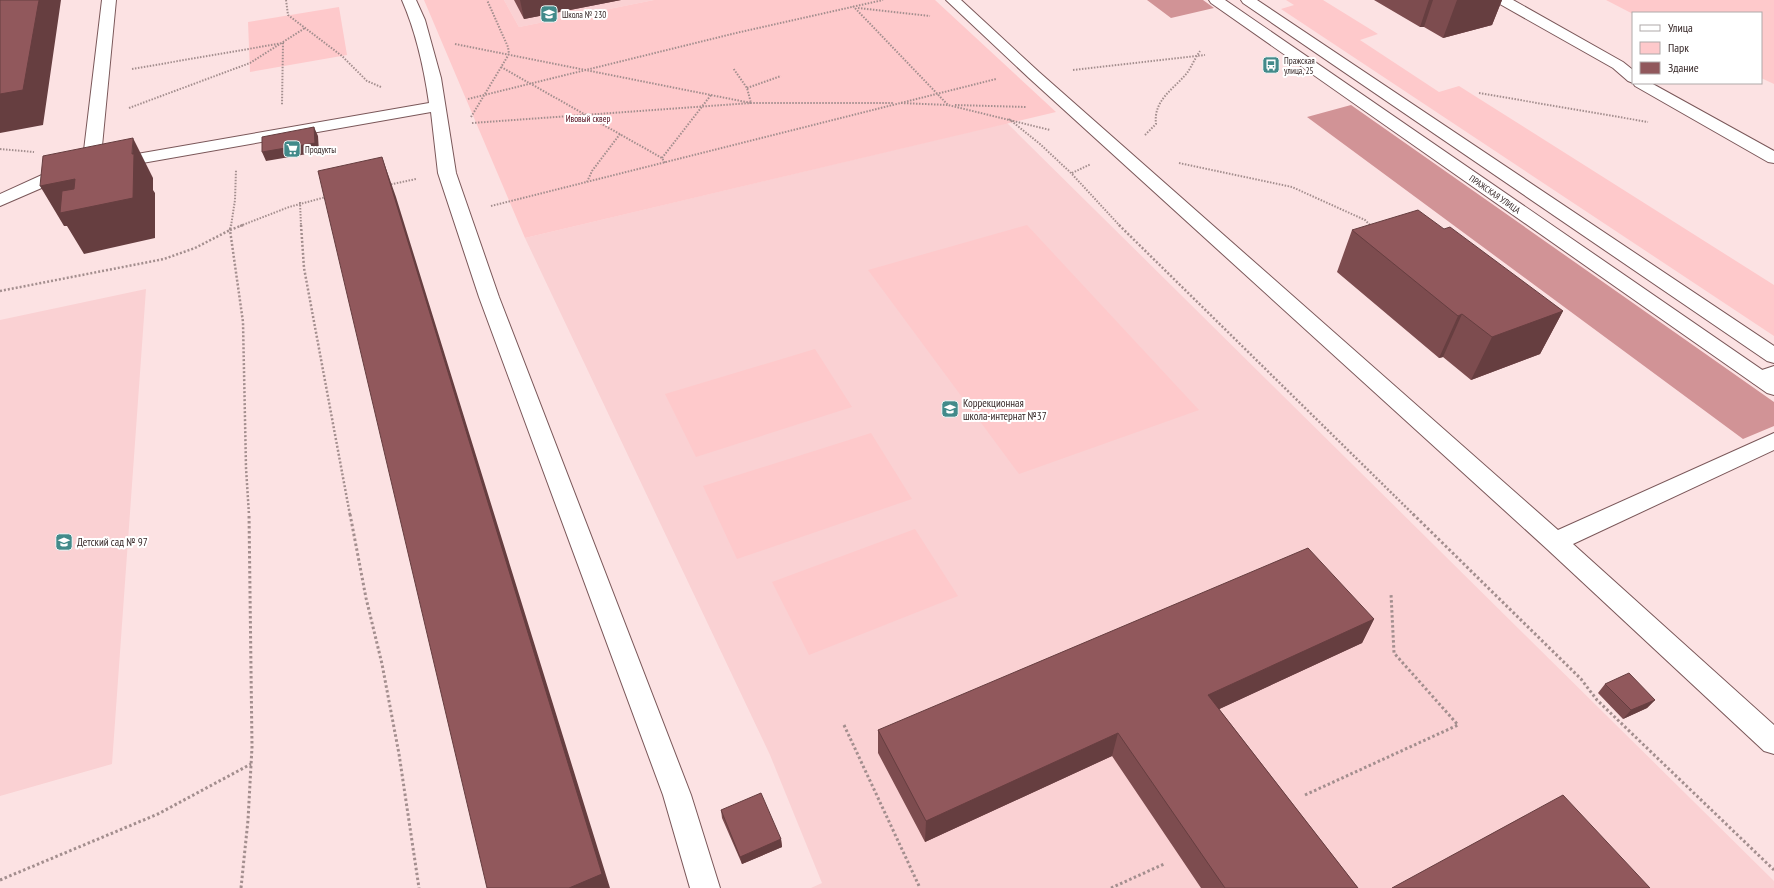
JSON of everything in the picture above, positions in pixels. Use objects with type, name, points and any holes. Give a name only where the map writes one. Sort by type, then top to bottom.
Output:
[{"type":"street","points":[[91,167],[108,0]]},
{"type":"street","points":[[409,0],[418,20],[440,116],[447,173],[460,214],[492,304],[666,764],[705,888]]},
{"type":"street","points":[[953,0],[1123,155],[1555,542],[1774,742]]},
{"type":"street","name":"ПРАЖСКАЯ УЛИЦА","points":[[1216,0],[1769,380]]},
{"type":"street","name":"ПРАЖСКАЯ УЛИЦА","points":[[1248,0],[1774,356]]},
{"type":"street","points":[[1503,0],[1618,65],[1632,77]]},
{"type":"street","points":[[1642,84],[1774,158]]},
{"type":"street","points":[[0,201],[60,173],[91,167],[282,133],[440,116]]},
{"type":"street","points":[[1555,542],[1742,454],[1774,441]]},
{"type":"path","points":[[286,0],[288,15],[342,56],[367,82],[388,90]]},
{"type":"path","points":[[467,124],[509,54],[508,47],[487,0]]},
{"type":"path","points":[[440,116],[485,95],[588,69],[883,0]]},
{"type":"path","points":[[853,6],[857,8],[948,105],[1054,131]]},
{"type":"path","points":[[857,8],[946,17],[972,17]]},
{"type":"path","points":[[96,120],[250,63],[305,28]]},
{"type":"path","points":[[422,38],[588,69],[751,103]]},
{"type":"path","points":[[101,74],[283,42]]},
{"type":"path","points":[[282,133],[283,42]]},
{"type":"path","points":[[1072,173],[1096,161],[1129,153],[1137,147],[1156,124],[1155,114],[1163,98],[1169,90],[1185,76],[1196,56],[1200,52]]},
{"type":"path","points":[[460,214],[897,103],[1014,75],[1205,55]]},
{"type":"path","points":[[502,67],[662,158],[664,163]]},
{"type":"path","points":[[733,68],[747,88],[751,103]]},
{"type":"path","points":[[747,88],[781,76]]},
{"type":"path","points":[[1479,93],[1655,123]]},
{"type":"path","points":[[662,158],[712,95]]},
{"type":"path","points":[[440,116],[467,124],[751,103],[897,103],[1071,108]]},
{"type":"path","points":[[1009,119],[1072,173],[1092,197],[1189,295],[1582,679],[1597,700],[1774,870]]},
{"type":"path","points":[[587,182],[592,171],[620,134]]},
{"type":"path","points":[[235,142],[235,200],[230,230],[243,322],[246,468],[250,529],[252,748],[248,820],[241,888]]},
{"type":"path","points":[[1177,162],[1292,187],[1364,220],[1376,229]]},
{"type":"path","points":[[385,185],[447,173]]},
{"type":"path","points":[[0,292],[164,259],[195,248],[272,211],[300,202],[331,196]]},
{"type":"path","points":[[300,202],[304,268],[366,598],[382,664],[399,754],[419,888]]},
{"type":"path","points":[[1305,795],[1458,725],[1394,653],[1391,594]]},
{"type":"path","points":[[844,725],[920,888]]},
{"type":"path","points":[[0,880],[158,814],[251,764]]},
{"type":"path","points":[[1111,888],[1164,864]]},
{"type":"shaded area","name":"Школа № 230","points":[[504,0],[654,0],[519,27]]},
{"type":"shaded area","points":[[1147,0],[1203,0],[1214,8],[1171,18]]},
{"type":"shaded area","points":[[1351,105],[1774,402],[1774,426],[1743,439],[1307,117]]},
{"type":"shaded area","name":"Коррекционная школа-интернат №37","points":[[1007,123],[1774,881],[1774,888],[811,888],[822,883],[770,755],[525,238]]},
{"type":"shaded area","name":"Детский сад № 97","points":[[146,289],[112,764],[0,796],[0,320]]},
{"type":"green space","name":"Ивовый сквер","points":[[424,0],[504,0],[519,27],[654,0],[935,0],[1056,112],[525,238]]},
{"type":"green space","points":[[1286,0],[1323,0],[1378,34],[1360,40],[1439,92],[1459,86],[1774,285],[1774,336],[1281,9],[1294,5]]},
{"type":"green space","points":[[1606,0],[1774,0],[1774,84],[1762,78],[1762,12],[1632,12],[1632,13]]},
{"type":"green space","points":[[339,7],[347,55],[250,72],[248,22]]},
{"type":"green space","points":[[1027,225],[1199,410],[1019,474],[868,270]]},
{"type":"green space","points":[[815,349],[852,407],[696,457],[665,394]]},
{"type":"green space","points":[[871,433],[912,499],[737,559],[703,486]]},
{"type":"green space","points":[[915,529],[958,596],[809,655],[772,582]]},
{"type":"building","points":[[0,0],[39,0],[23,90],[0,94]]},
{"type":"building","points":[[314,127],[315,143],[262,152],[262,137]]},
{"type":"building","points":[[133,138],[133,198],[60,213],[62,191],[74,189],[75,179],[40,186],[43,156]]},
{"type":"building","points":[[382,157],[602,874],[569,888],[487,888],[318,171]]},
{"type":"building","points":[[1418,210],[1444,229],[1450,227],[1563,311],[1492,337],[1462,314],[1458,316],[1352,230]]},
{"type":"building","points":[[1308,548],[1374,619],[1208,695],[1358,888],[1225,888],[1118,733],[926,821],[878,730]]},
{"type":"building","points":[[1629,673],[1655,700],[1631,710],[1605,684]]},
{"type":"building","points":[[761,793],[781,839],[740,857],[721,810]]},
{"type":"building","points":[[1563,795],[1650,888],[1392,888]]},
{"type":"place","name":"Школа № 230","points":[[549,14]]},
{"type":"place","name":"Пражская улица, 25","points":[[1271,65]]},
{"type":"place","name":"Продукты","points":[[292,149]]},
{"type":"place","name":"Коррекционная школа-интернат №37","points":[[950,409]]},
{"type":"place","name":"Детский сад № 97","points":[[64,542]]}]
